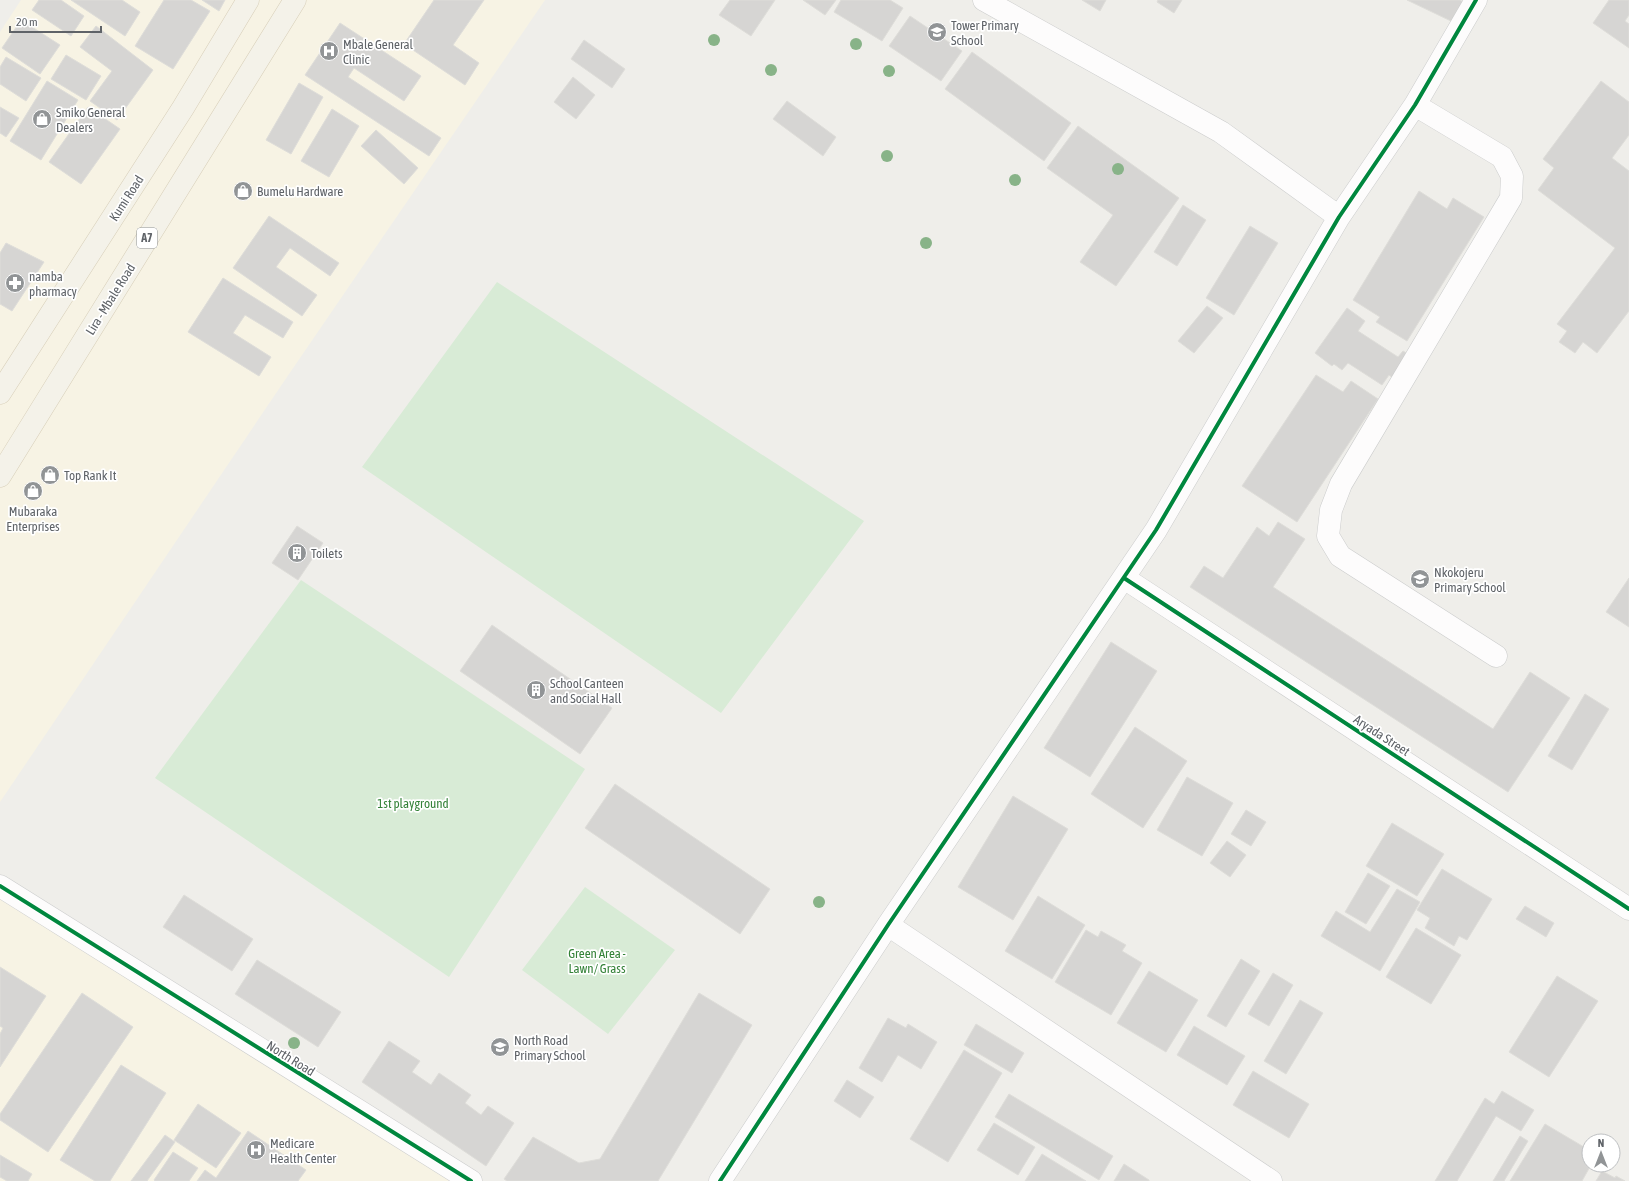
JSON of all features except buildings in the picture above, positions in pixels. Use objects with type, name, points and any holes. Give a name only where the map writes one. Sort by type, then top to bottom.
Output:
[{"type":"main road","name":"Kumi Road","points":[[0,394],[183,108],[248,0]]},
{"type":"main road","name":"Lira - Mbale Road","points":[[0,476],[295,0]]},
{"type":"street","points":[[984,0],[1221,132],[1339,217]]},
{"type":"street","points":[[720,1181],[888,925],[1156,530],[1339,217],[1415,105],[1476,0]]},
{"type":"street","points":[[1415,105],[1502,157],[1512,176],[1511,198],[1342,484],[1331,510],[1328,536],[1340,556],[1496,656]]},
{"type":"street","name":"Aryada Street","points":[[1124,578],[1629,909]]},
{"type":"street","name":"North Road","points":[[0,886],[471,1181]]},
{"type":"street","points":[[888,925],[1271,1181]]},
{"type":"shaded area","points":[[21,0],[545,0],[287,377],[0,802],[0,32]]},
{"type":"shaded area","points":[[0,886],[457,1181],[0,1181]]},
{"type":"green space","points":[[497,282],[864,521],[721,713],[362,467]]},
{"type":"green space","name":"1st playground","points":[[301,580],[585,769],[449,977],[155,778]]},
{"type":"green space","name":"Green Area - Lawn/ Grass","points":[[585,887],[675,950],[608,1034],[522,970]]},
{"type":"cycle path","points":[[720,1181],[888,925],[1156,530],[1339,217],[1415,105],[1476,0]]},
{"type":"cycle path","points":[[1124,578],[1629,909]]},
{"type":"cycle path","points":[[0,886],[471,1181]]},
{"type":"place","name":"Tower Primary School","points":[[937,32]]},
{"type":"place","name":"Mbale General Clinic","points":[[329,51]]},
{"type":"place","name":"Smiko General Dealers","points":[[42,119]]},
{"type":"place","name":"Bumelu Hardware","points":[[243,191]]},
{"type":"place","name":"namba pharmacy","points":[[15,283]]},
{"type":"place","name":"Top Rank It","points":[[50,475]]},
{"type":"place","name":"Mubaraka Enterprises","points":[[33,491]]},
{"type":"place","name":"Toilets","points":[[297,553]]},
{"type":"place","name":"Nkokojeru Primary School","points":[[1420,579]]},
{"type":"place","name":"School Canteen and Social Hall","points":[[536,690]]},
{"type":"place","name":"North Road Primary School","points":[[500,1047]]},
{"type":"place","name":"Medicare Health Center","points":[[256,1150]]}]
